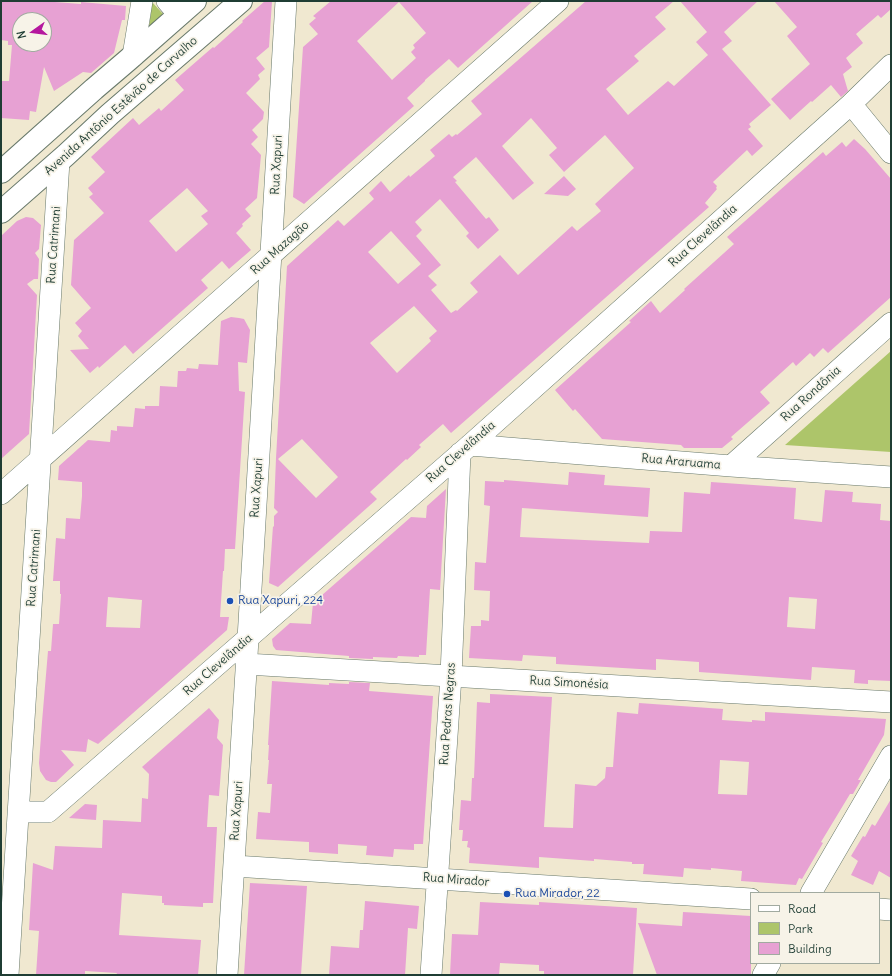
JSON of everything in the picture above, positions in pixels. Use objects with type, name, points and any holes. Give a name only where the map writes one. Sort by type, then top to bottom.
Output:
[{"type":"street","points":[[142,1],[128,70],[132,78],[140,82],[147,81]]},
{"type":"street","points":[[1,172],[131,58],[173,8],[196,1]]},
{"type":"street","name":"Avenida Antônio Estêvão de Carvalho","points":[[1,212],[147,81],[241,1]]},
{"type":"street","name":"Rua Xapuri","points":[[226,975],[272,255],[286,1]]},
{"type":"street","name":"Rua Mazagão","points":[[1,494],[558,1]]},
{"type":"street","name":"Rua Clevelândia","points":[[19,812],[48,812],[465,449],[851,104],[891,66]]},
{"type":"street","points":[[94,89],[105,88],[112,94],[114,104],[110,114]]},
{"type":"street","points":[[851,104],[891,153]]},
{"type":"street","name":"Rua Catrimani","points":[[8,975],[59,161]]},
{"type":"street","name":"Rua Rondônia","points":[[731,466],[891,323]]},
{"type":"street","name":"Rua Araruama","points":[[465,449],[891,477]]},
{"type":"street","name":"Rua Pedras Negras","points":[[431,975],[465,449]]},
{"type":"street","name":"Rua Simonésia","points":[[246,664],[891,702]]},
{"type":"street","points":[[812,892],[891,756]]},
{"type":"street","name":"Rua Mirador","points":[[234,866],[750,899]]},
{"type":"street","points":[[880,909],[891,910]]},
{"type":"street","points":[[763,975],[769,964]]},
{"type":"green space","points":[[152,2],[163,14],[149,27]]},
{"type":"green space","points":[[891,351],[891,452],[785,445],[847,390]]},
{"type":"building","points":[[1,1],[42,1],[81,4],[81,2],[126,6],[125,20],[122,20],[114,53],[91,73],[83,72],[54,91],[44,67],[36,112],[30,111],[29,120],[1,118],[1,81],[9,81],[12,45],[8,45],[8,41],[1,40]]},
{"type":"building","points":[[265,1],[272,1],[269,47],[256,58],[265,69],[258,75],[260,79],[246,93],[264,112],[263,119],[252,130],[258,137],[251,144],[261,155],[257,198],[245,209],[251,216],[242,224],[243,226],[236,233],[251,250],[229,269],[222,261],[201,280],[208,288],[133,354],[125,345],[99,368],[98,366],[90,373],[70,350],[89,349],[78,336],[82,331],[75,323],[91,308],[71,285],[74,240],[104,213],[89,197],[93,194],[88,188],[105,172],[91,157],[133,118],[139,125],[159,108],[161,111],[184,90],[175,80],[213,47],[214,48],[243,22],[242,21]],"holes":[[[187,188],[208,211],[201,216],[208,224],[176,252],[149,221]]]},
{"type":"building","points":[[331,1],[533,1],[458,68],[449,59],[425,80],[407,98],[414,106],[304,204],[293,197],[303,47],[318,34],[309,24],[316,18],[313,16]],"holes":[[[399,2],[426,33],[413,45],[415,48],[411,52],[416,58],[392,80],[357,41]]]},
{"type":"building","points":[[586,1],[674,1],[655,17],[666,29],[634,56],[639,61],[606,89],[628,115],[668,81],[674,86],[708,55],[696,42],[707,32],[680,1],[758,1],[724,32],[732,41],[722,49],[771,105],[749,124],[751,127],[748,129],[763,146],[752,156],[747,150],[713,182],[717,186],[717,189],[705,203],[709,207],[451,433],[443,424],[419,445],[421,447],[370,492],[377,499],[278,587],[269,583],[274,516],[278,512],[274,508],[287,266],[338,220],[344,226],[374,199],[369,193],[381,181],[390,192],[409,175],[410,177],[435,156],[430,150],[449,134],[452,137],[456,134],[457,135],[482,114],[471,101]],"holes":[[[531,118],[557,148],[549,155],[564,172],[605,135],[634,168],[595,204],[601,211],[577,231],[572,226],[518,275],[500,255],[470,283],[478,292],[457,311],[456,310],[451,313],[431,290],[437,285],[428,276],[441,265],[416,236],[422,230],[415,222],[440,199],[469,233],[466,236],[478,249],[499,230],[489,217],[486,219],[455,182],[457,181],[453,177],[476,157],[513,200],[534,183],[502,146]],[[391,231],[421,264],[398,284],[368,252]],[[414,306],[437,331],[429,338],[431,341],[397,373],[370,343]],[[302,439],[338,477],[316,498],[278,459]]]},
{"type":"building","points":[[774,1],[891,1],[891,9],[881,18],[878,15],[856,34],[863,43],[846,58],[852,67],[843,74],[848,91],[841,97],[831,85],[790,120],[771,99],[810,64],[787,36],[797,27]]},
{"type":"building","points":[[854,139],[865,149],[891,179],[891,297],[828,353],[823,348],[814,357],[810,353],[796,366],[793,362],[760,392],[770,403],[731,437],[733,439],[722,448],[684,448],[681,445],[602,439],[575,409],[573,411],[555,390],[631,322],[629,321],[651,301],[660,313],[734,244],[727,237],[823,152],[826,156],[842,142],[846,147]]},
{"type":"building","points":[[564,176],[576,189],[568,196],[544,194]]},
{"type":"building","points":[[26,217],[33,218],[41,225],[39,249],[35,253],[39,259],[38,279],[34,279],[27,284],[37,295],[29,434],[1,459],[1,236],[17,221]]},
{"type":"building","points":[[231,317],[244,319],[250,330],[247,363],[238,362],[239,391],[245,392],[235,549],[225,549],[223,571],[220,617],[229,617],[227,630],[98,744],[88,739],[86,752],[61,750],[74,765],[56,782],[51,782],[46,780],[40,771],[39,763],[48,651],[51,651],[53,624],[59,624],[61,594],[60,581],[53,581],[56,538],[65,539],[66,518],[80,519],[82,496],[82,482],[58,480],[59,466],[88,440],[110,442],[111,430],[117,431],[117,426],[133,427],[135,408],[145,409],[145,406],[159,406],[160,386],[177,387],[178,371],[186,371],[187,368],[198,369],[199,364],[218,365],[221,321]],"holes":[[[108,597],[142,600],[140,628],[106,627]]]},
{"type":"building","points":[[569,472],[605,475],[604,485],[650,488],[648,517],[522,508],[520,537],[649,543],[650,531],[682,532],[684,492],[710,494],[711,482],[796,488],[794,519],[822,522],[825,490],[853,492],[852,502],[881,504],[880,520],[891,521],[891,681],[868,680],[868,684],[854,683],[855,670],[812,667],[811,680],[699,672],[699,662],[656,659],[656,670],[556,664],[556,657],[523,655],[522,661],[469,658],[471,626],[481,626],[481,620],[489,621],[490,591],[474,590],[475,562],[486,563],[490,506],[484,505],[485,481],[504,482],[504,480],[568,485]],"holes":[[[789,597],[817,599],[815,629],[787,627]]]},
{"type":"building","points":[[446,489],[440,590],[430,589],[426,655],[419,655],[419,657],[398,656],[397,658],[373,657],[373,659],[349,658],[349,656],[276,650],[273,646],[272,639],[290,623],[311,624],[313,603],[411,517],[426,518],[427,506]]},
{"type":"building","points":[[272,681],[329,685],[329,683],[349,684],[349,682],[370,683],[369,691],[433,696],[423,844],[414,844],[414,850],[394,849],[393,857],[366,855],[367,846],[338,844],[338,854],[309,852],[309,842],[256,839],[258,812],[270,813],[272,784],[267,784]]},
{"type":"building","points":[[490,694],[552,697],[544,827],[573,828],[575,784],[596,786],[605,778],[606,767],[613,767],[617,712],[638,714],[639,703],[723,709],[722,720],[752,722],[752,720],[765,721],[765,712],[886,719],[884,735],[858,780],[861,780],[853,794],[850,794],[821,842],[823,843],[802,879],[799,878],[796,885],[741,881],[742,871],[711,868],[711,870],[684,868],[683,877],[643,874],[644,864],[594,859],[594,861],[539,857],[539,868],[469,863],[470,848],[467,847],[468,841],[462,841],[463,830],[459,830],[461,800],[471,801],[472,778],[474,778],[477,702],[490,703]],"holes":[[[720,760],[749,762],[747,795],[718,794]]]},
{"type":"building","points":[[209,708],[219,720],[217,738],[223,745],[219,796],[209,795],[207,827],[217,827],[213,903],[203,903],[203,907],[164,905],[164,903],[162,903],[162,896],[122,893],[119,935],[201,940],[198,975],[116,975],[117,973],[85,971],[85,975],[36,975],[39,931],[29,930],[33,863],[53,870],[55,846],[102,848],[103,820],[141,822],[142,798],[148,799],[149,774],[142,767]]},
{"type":"building","points":[[891,799],[891,878],[879,871],[873,885],[851,875],[858,861],[851,856],[863,836],[865,837],[872,824],[875,826]]},
{"type":"building","points":[[85,804],[97,805],[96,820],[69,818]]},
{"type":"building","points":[[250,883],[307,886],[301,975],[244,975]]},
{"type":"building","points":[[365,901],[419,906],[417,929],[408,928],[405,975],[329,975],[331,946],[359,948],[360,930],[363,930]]},
{"type":"building","points":[[480,902],[539,905],[539,902],[637,908],[633,975],[544,975],[544,971],[539,971],[539,965],[500,963],[499,975],[450,975],[452,934],[478,935]]},
{"type":"building","points":[[683,912],[750,916],[751,975],[657,975],[638,923],[682,926]]},
{"type":"place","name":"Rua Xapuri, 224","points":[[230,601]]},
{"type":"place","name":"Rua Mirador, 22","points":[[507,894]]}]
